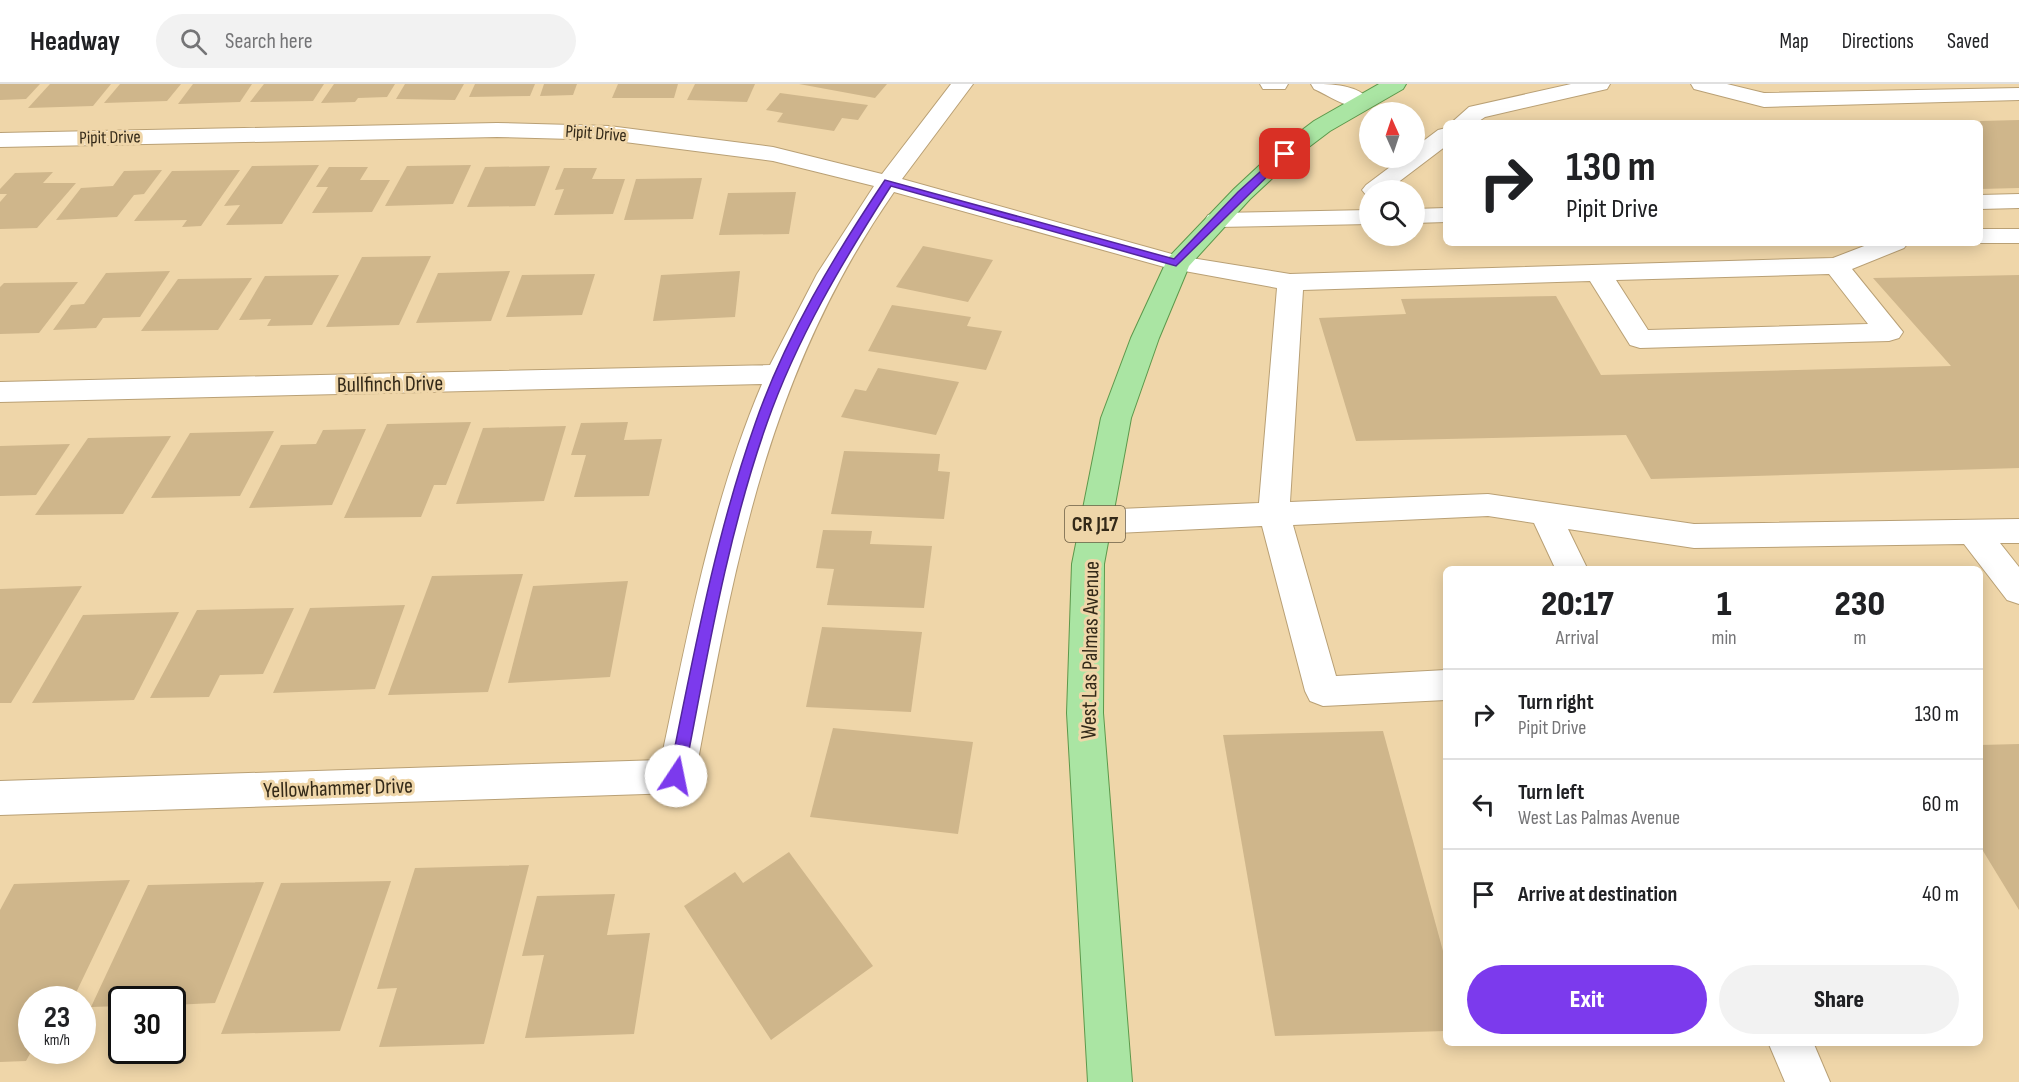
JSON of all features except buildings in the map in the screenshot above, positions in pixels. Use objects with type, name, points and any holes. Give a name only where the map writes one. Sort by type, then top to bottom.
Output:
[{"type":"main road","name":"West Las Palmas Avenue","points":[[1360,102],[1395,84]]},
{"type":"main road","name":"West Las Palmas Avenue","points":[[1110,1082],[1085,713],[1088,564],[1116,418],[1145,338],[1176,263],[1285,154],[1359,103]]},
{"type":"street","points":[[781,374],[830,273],[889,183],[962,84]]},
{"type":"street","points":[[1271,84],[1277,84]]},
{"type":"street","points":[[1322,84],[1360,102]]},
{"type":"street","points":[[1466,120],[1477,112],[1599,84]]},
{"type":"street","points":[[1702,84],[1764,100],[1918,90],[2019,94]]},
{"type":"street","name":"Pipit Drive","points":[[0,140],[497,130],[609,133],[773,154],[889,183],[1176,263],[1290,282],[1836,266],[1888,246]]},
{"type":"street","points":[[1387,180],[1443,137]]},
{"type":"street","points":[[1983,202],[2019,201]]},
{"type":"street","points":[[1339,218],[1359,203]]},
{"type":"street","points":[[1425,216],[1443,215]]},
{"type":"street","points":[[1217,220],[1359,217]]},
{"type":"street","points":[[1983,236],[2019,236]]},
{"type":"street","points":[[1598,273],[1640,339],[1889,332],[1836,266]]},
{"type":"street","points":[[1290,282],[1274,514],[1323,691],[1443,685]]},
{"type":"street","name":"Bullfinch Drive","points":[[0,392],[781,374]]},
{"type":"street","name":"Yellowhammer Drive","points":[[0,798],[676,776],[704,637],[735,512],[761,423],[781,374]]},
{"type":"street","points":[[1096,522],[1488,505],[1694,536],[2019,531]]},
{"type":"street","points":[[1545,514],[1570,566]]},
{"type":"street","points":[[1973,532],[2019,591]]},
{"type":"street","points":[[1792,1046],[1808,1082]]},
{"type":"route","points":[[676,776],[704,637],[735,512],[761,423],[781,374],[830,273],[889,183],[1176,263],[1242,194],[1285,154]]}]
